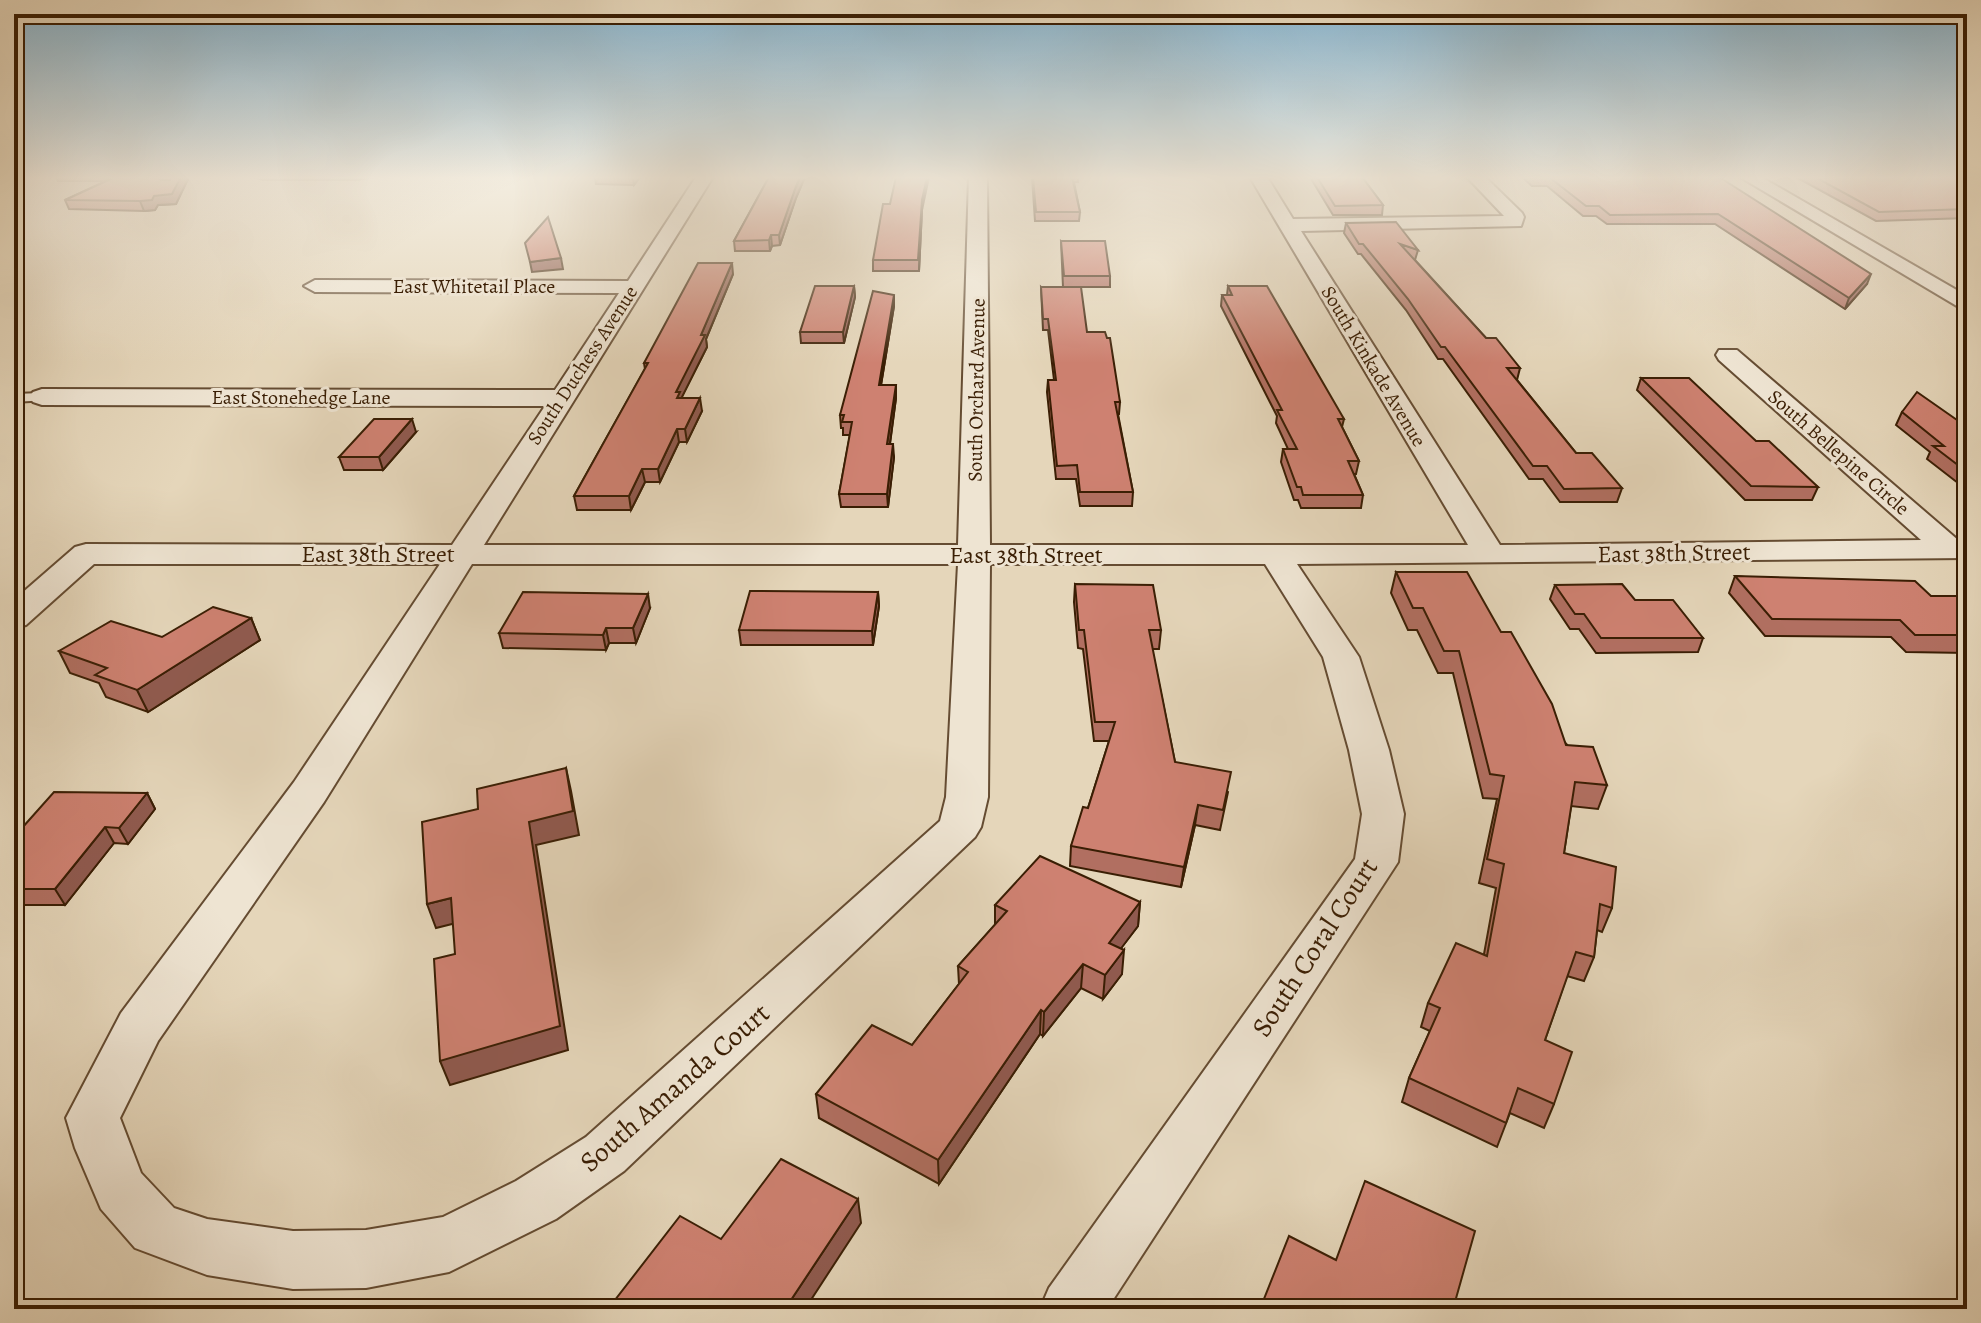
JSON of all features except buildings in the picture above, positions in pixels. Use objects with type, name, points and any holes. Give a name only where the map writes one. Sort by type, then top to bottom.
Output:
[{"type":"street","name":"South Duchess Avenue","points":[[461,554],[665,239]]},
{"type":"street","name":"South Orchard Avenue","points":[[974,555],[977,239]]},
{"type":"street","name":"South Kinkade Avenue","points":[[1296,239],[1490,555]]},
{"type":"street","points":[[1854,239],[1967,305]]},
{"type":"street","name":"East Whitetail Place","points":[[315,286],[633,287]]},
{"type":"street","name":"South Bellepine Circle","points":[[1728,355],[1959,549]]},
{"type":"street","name":"East Stonehedge Lane","points":[[42,397],[561,398]]},
{"type":"street","name":"East 38th Street","points":[[14,618],[86,554],[1490,555],[1959,549]]},
{"type":"street","name":"South Amanda Court","points":[[461,554],[309,792],[139,1028],[93,1118],[121,1191],[155,1229],[207,1247],[279,1258],[366,1259],[449,1244],[536,1200],[605,1154],[960,827],[967,797],[974,555]]},
{"type":"street","name":"South Coral Court","points":[[1071,1309],[1376,862],[1383,814],[1369,750],[1341,657],[1275,555]]},
{"type":"lane","points":[[14,398],[42,397]]}]
